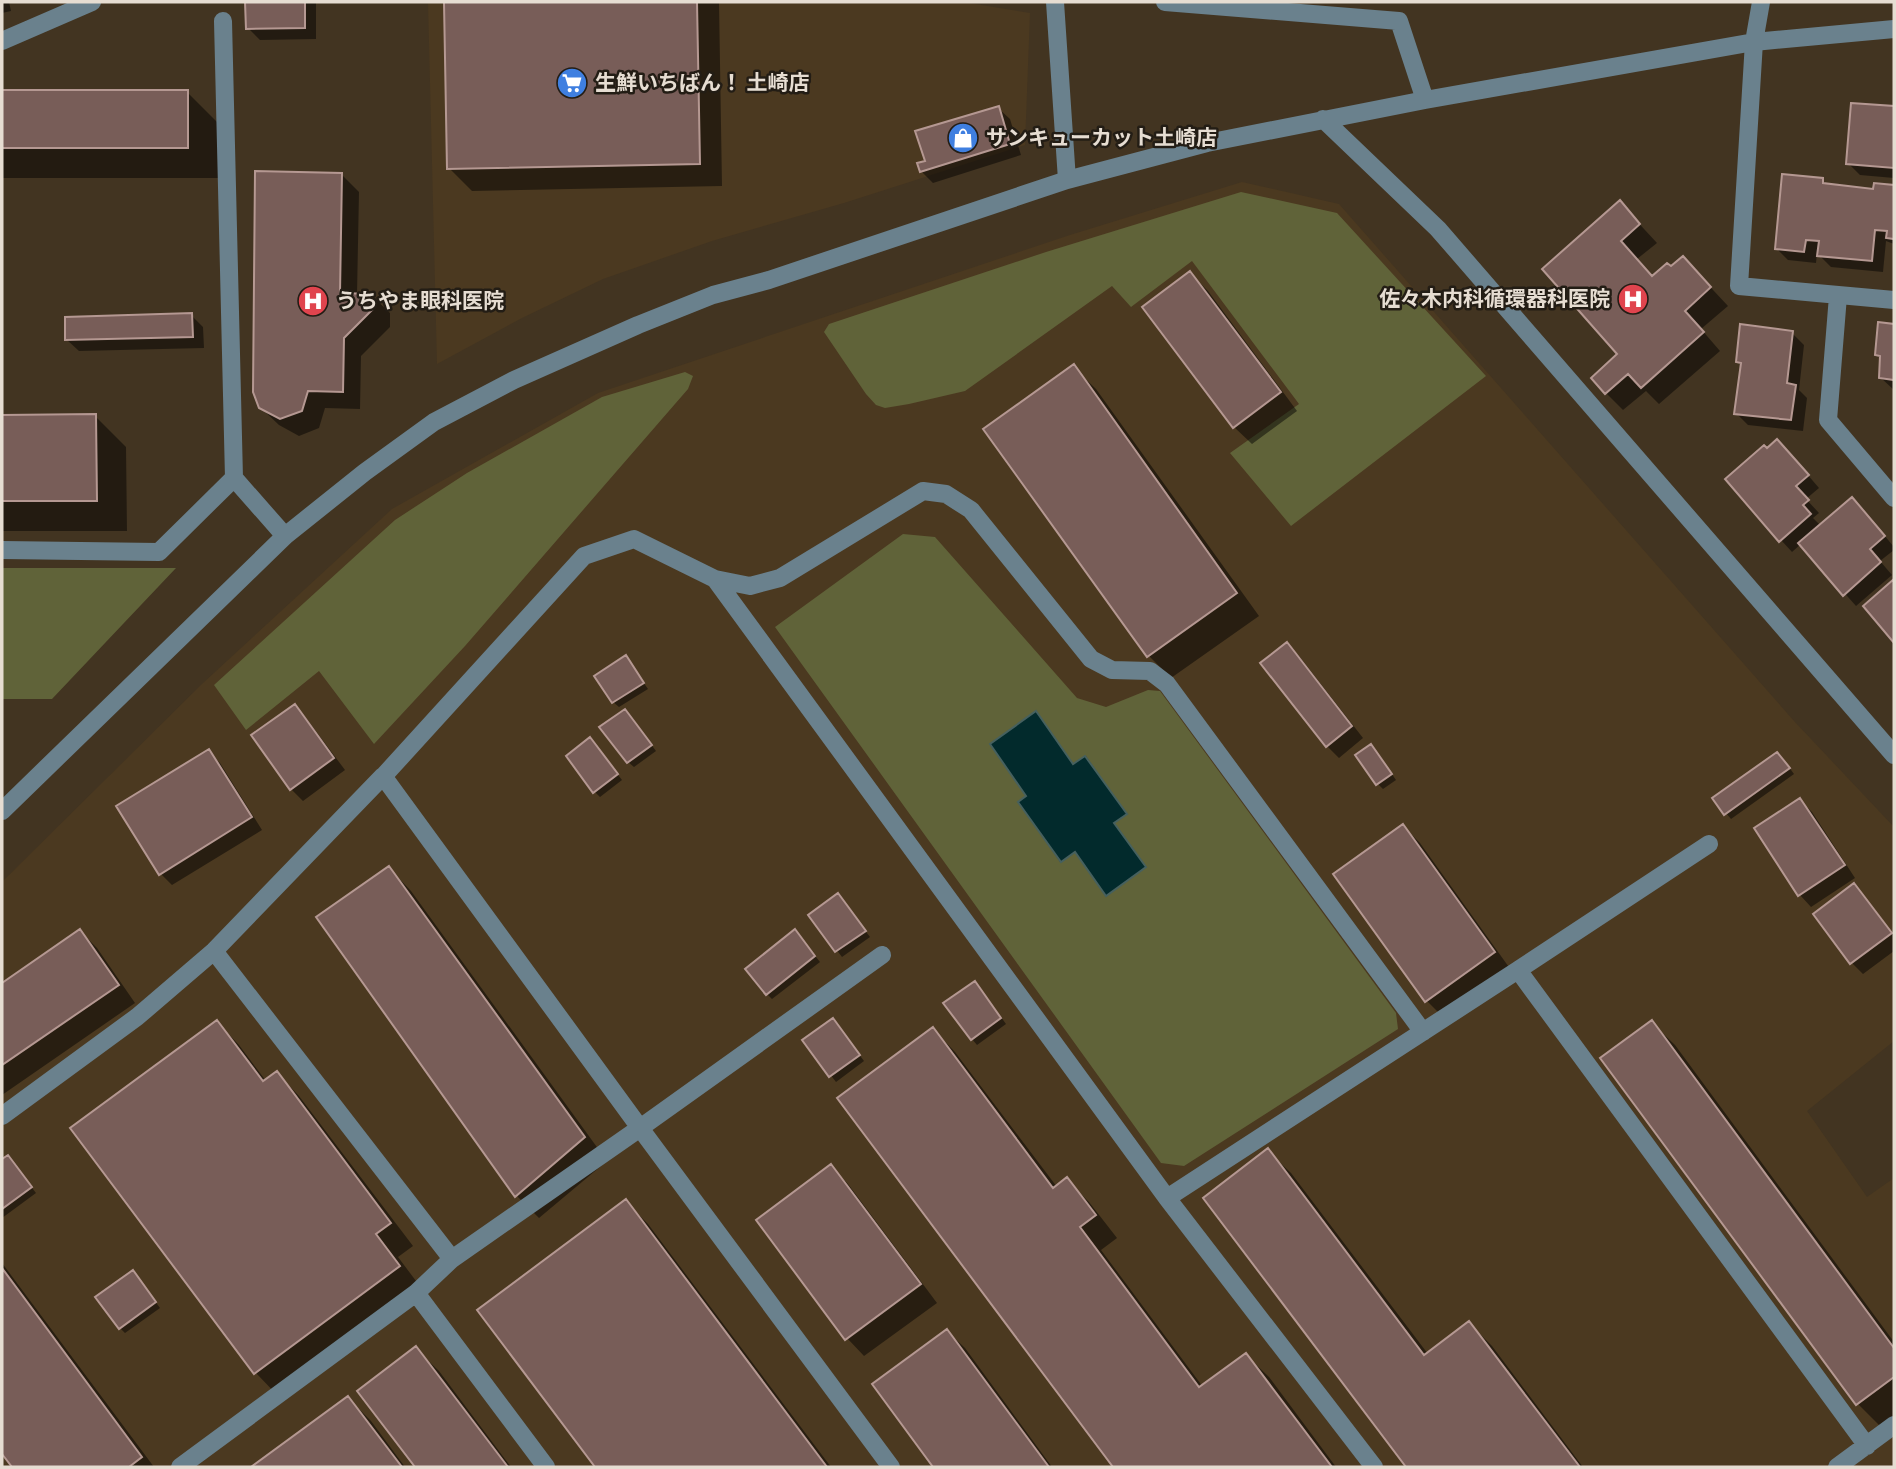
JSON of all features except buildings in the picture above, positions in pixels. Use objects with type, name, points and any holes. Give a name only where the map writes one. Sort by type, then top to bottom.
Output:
[{"type":"street","points":[[2,41],[92,2]]},
{"type":"street","points":[[1055,2],[1067,180]]},
{"type":"street","points":[[1165,2],[1399,21],[1425,100]]},
{"type":"street","points":[[1761,2],[1754,41],[1739,286],[1894,300]]},
{"type":"street","points":[[222,21],[234,478],[285,536]]},
{"type":"street","points":[[2,811],[285,536],[365,472],[434,422],[514,380],[713,295],[769,280],[1067,180],[1206,142],[1754,41],[1894,29]]},
{"type":"street","points":[[1323,119],[1438,229],[1894,755]]},
{"type":"street","points":[[1838,296],[1829,421],[1894,498]]},
{"type":"street","points":[[2,551],[159,551],[234,478]]},
{"type":"street","points":[[2,1116],[137,1017],[214,951],[379,781],[584,556],[634,539],[715,579],[750,586],[780,578],[923,491],[946,494],[971,510],[1091,659],[1112,670],[1150,671],[1167,684],[1423,1031]]},
{"type":"street","points":[[715,579],[1167,1198],[1374,1467]]},
{"type":"street","points":[[379,781],[383,776],[891,1467]]},
{"type":"street","points":[[1167,1198],[1709,844]]},
{"type":"street","points":[[214,951],[452,1259]]},
{"type":"street","points":[[180,1467],[416,1293],[452,1259],[882,955]]},
{"type":"street","points":[[1518,970],[1867,1446]]},
{"type":"street","points":[[416,1293],[546,1467]]},
{"type":"street","points":[[1837,1467],[1894,1425]]},
{"type":"shaded area","points":[[428,2],[963,2],[1030,13],[1025,145],[844,203],[712,241],[603,279],[522,318],[437,364]]},
{"type":"shaded area","points":[[1242,182],[1339,204],[1794,721],[1894,827],[1894,1041],[1807,1111],[1867,1197],[1894,1178],[1894,1467],[2,1467],[2,882],[202,684],[392,509],[598,393],[1070,235]]},
{"type":"green space","points":[[1241,192],[1337,213],[1486,376],[1291,526],[1230,453],[1299,404],[1192,261],[1131,307],[1112,286],[965,391],[909,404],[885,408],[876,405],[824,332],[829,324],[1046,252]]},
{"type":"green space","points":[[685,372],[693,376],[688,389],[465,646],[374,744],[319,671],[246,730],[214,685],[395,520],[467,473],[602,397]]},
{"type":"green space","points":[[903,534],[935,537],[1077,698],[1106,707],[1148,690],[1160,691],[1396,1013],[1398,1029],[1184,1166],[1161,1163],[775,627]],"holes":[[[1086,756],[1126,814],[1114,822],[1106,896],[1075,852],[1060,862],[1019,802]]]},
{"type":"green space","points":[[2,568],[176,568],[52,699],[2,699]]},
{"type":"water","points":[[1036,711],[1073,764],[1085,756],[1127,814],[1114,823],[1146,867],[1106,896],[1075,852],[1061,862],[1018,802],[1026,796],[990,744]]},
{"type":"place","name":"生鮮いちばん！ 土崎店","points":[[572,83]]},
{"type":"place","name":"サンキューカット土崎店","points":[[963,138]]},
{"type":"place","name":"佐々木内科循環器科医院","points":[[1633,299]]},
{"type":"place","name":"うちやま眼科医院","points":[[313,301]]}]
